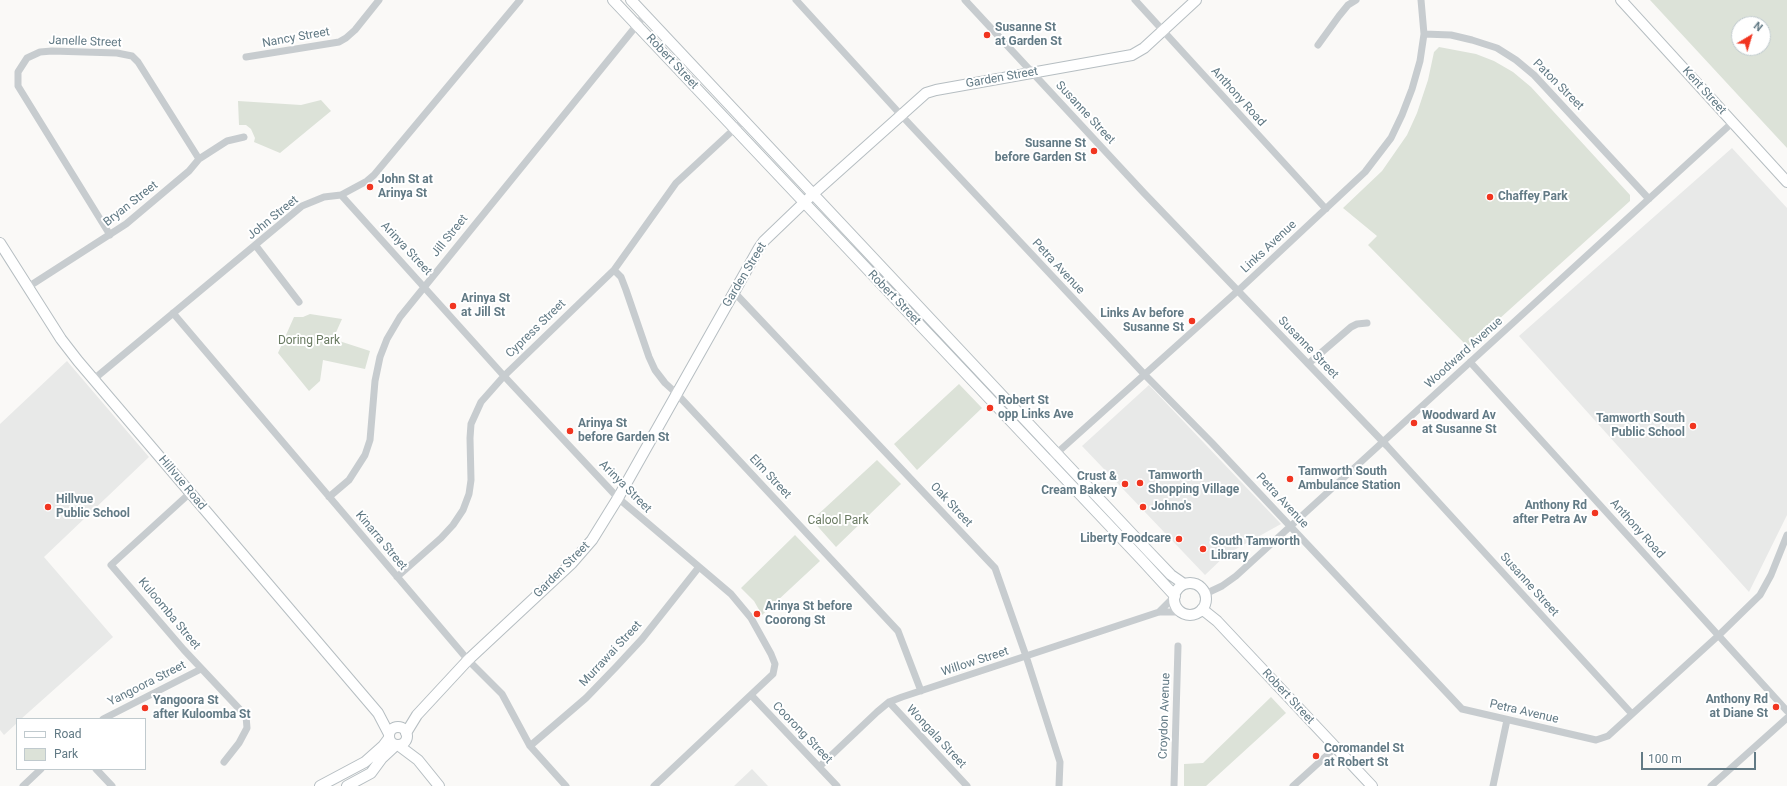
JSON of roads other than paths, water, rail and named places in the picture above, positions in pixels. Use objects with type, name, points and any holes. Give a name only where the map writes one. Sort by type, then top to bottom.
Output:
[{"type":"street","name":"Nancy Street","points":[[246,57],[339,42],[346,38],[354,30],[379,0]]},
{"type":"street","name":"John Street","points":[[94,379],[256,246],[302,206],[324,197],[341,195],[367,181],[381,167],[520,0]]},
{"type":"street","name":"Robert Street","points":[[613,0],[1048,461],[1174,597]]},
{"type":"street","name":"Robert Street","points":[[631,0],[1171,576],[1184,584]]},
{"type":"street","name":"Petra Avenue","points":[[796,0],[901,115],[1144,375],[1291,525],[1457,705],[1465,710],[1596,740],[1608,736],[1719,636],[1760,595],[1771,575],[1786,541]]},
{"type":"street","name":"Susanne Street","points":[[965,0],[1144,193],[1383,442],[1632,714]]},
{"type":"street","name":"Anthony Road","points":[[1135,0],[1326,210]]},
{"type":"street","name":"Garden Street","points":[[402,732],[468,660],[579,556],[595,535],[618,498],[676,393],[764,241],[813,194],[918,99],[931,91],[1132,55],[1144,48],[1196,0]]},
{"type":"street","points":[[1318,45],[1339,16],[1356,0]]},
{"type":"street","name":"Links Avenue","points":[[1048,461],[1058,454],[1326,210],[1365,172],[1391,138],[1412,89],[1420,61],[1424,34],[1421,0]]},
{"type":"street","name":"Kent Street","points":[[1621,0],[1787,182]]},
{"type":"street","name":"Jill Street","points":[[329,497],[349,480],[365,455],[370,440],[375,380],[380,358],[394,326],[424,286],[645,15]]},
{"type":"street","name":"Paton Street","points":[[1424,34],[1451,35],[1472,40],[1497,48],[1516,60],[1534,75],[1648,199]]},
{"type":"street","name":"Janelle Street","points":[[110,235],[18,86],[18,72],[27,58],[40,52],[52,51],[121,53],[132,56],[138,62],[199,159]]},
{"type":"street","name":"Cypress Street","points":[[397,577],[441,538],[463,510],[469,494],[471,480],[471,424],[481,402],[504,376],[614,270],[676,183],[744,120]]},
{"type":"street","name":"Woodward Avenue","points":[[1205,594],[1222,586],[1231,579],[1733,122]]},
{"type":"street","name":"Bryan Street","points":[[28,287],[110,235],[189,171],[199,159],[227,141],[244,137]]},
{"type":"street","name":"Arinya Street","points":[[341,195],[504,376],[618,498],[731,594],[751,618],[772,654],[775,664],[773,674],[654,786]]},
{"type":"street","name":"Hillvue Road","points":[[0,243],[61,339],[378,713],[402,732],[418,760],[439,786]]},
{"type":"street","points":[[256,246],[299,302]]},
{"type":"street","name":"Elm Street","points":[[614,270],[621,276],[624,283],[649,357],[655,370],[665,383],[898,631],[922,691]]},
{"type":"street","name":"Oak Street","points":[[734,292],[995,568],[1026,656],[1060,762],[1059,786]]},
{"type":"street","name":"Kinarra Street","points":[[173,313],[468,660],[502,694],[530,746],[566,786]]},
{"type":"street","points":[[1308,364],[1350,328],[1357,324],[1367,323]]},
{"type":"street","name":"Anthony Road","points":[[1470,362],[1787,711]]},
{"type":"street","name":"Kuloomba Street","points":[[190,493],[111,565],[201,669],[246,716],[248,728],[239,743],[224,762]]},
{"type":"street","name":"Murrawai Street","points":[[530,746],[586,698],[616,667],[642,639],[699,567]]},
{"type":"street","points":[[1184,584],[1194,584],[1199,586],[1205,594],[1206,602],[1202,609],[1190,615],[1181,612],[1176,606],[1174,597],[1176,591],[1184,584]]},
{"type":"street","name":"Willow Street","points":[[1159,612],[1174,597]]},
{"type":"street","name":"Robert Street","points":[[1202,609],[1217,621],[1372,786]]},
{"type":"street","name":"Willow Street","points":[[819,767],[889,702],[1159,612],[1181,612]]},
{"type":"street","name":"Croydon Avenue","points":[[1174,786],[1178,646]]},
{"type":"street","name":"Yangoora Street","points":[[105,718],[201,669]]},
{"type":"street","name":"Coorong Street","points":[[751,695],[837,786]]},
{"type":"street","name":"Wongala Street","points":[[889,702],[967,786]]},
{"type":"street","name":"Hillvue Road","points":[[378,713],[393,741],[418,760]]},
{"type":"street","points":[[1711,786],[1787,718]]},
{"type":"street","points":[[1493,786],[1507,720]]},
{"type":"street","points":[[320,786],[365,762],[383,746],[393,741],[405,742],[402,732],[391,730],[393,741],[371,773],[347,786]]},
{"type":"street","points":[[1293,786],[1335,748]]},
{"type":"street","points":[[23,786],[40,770]]},
{"type":"street","points":[[97,770],[112,786]]},
{"type":"place","name":"Susanne St at Garden St","points":[[987,35]]},
{"type":"place","name":"Susanne St before Garden St","points":[[1094,151]]},
{"type":"place","name":"John St at Arinya St","points":[[370,187]]},
{"type":"place","name":"Chaffey Park","points":[[1490,197]]},
{"type":"place","name":"Arinya St at Jill St","points":[[453,306]]},
{"type":"place","name":"Links Av before Susanne St","points":[[1192,321]]},
{"type":"place","name":"Robert St opp Links Ave","points":[[990,408]]},
{"type":"place","name":"Woodward Av at Susanne St","points":[[1414,423]]},
{"type":"place","name":"Tamworth South Public School","points":[[1693,426]]},
{"type":"place","name":"Arinya St before Garden St","points":[[570,431]]},
{"type":"place","name":"Tamworth South Ambulance Station","points":[[1290,479]]},
{"type":"place","name":"Tamworth Shopping Village","points":[[1140,483]]},
{"type":"place","name":"Crust & Cream Bakery","points":[[1125,484]]},
{"type":"place","name":"Hillvue Public School","points":[[48,507]]},
{"type":"place","name":"Johno's","points":[[1143,507]]},
{"type":"place","name":"Anthony Rd after Petra Av","points":[[1595,513]]},
{"type":"place","name":"Liberty Foodcare","points":[[1179,539]]},
{"type":"place","name":"South Tamworth Library","points":[[1203,549]]},
{"type":"place","name":"Arinya St before Coorong St","points":[[757,614]]},
{"type":"place","name":"Anthony Rd at Diane St","points":[[1776,707]]},
{"type":"place","name":"Yangoora St after Kuloomba St","points":[[145,708]]},
{"type":"place","name":"Coromandel St at Robert St","points":[[1316,756]]},
{"type":"park label","name":"Doring Park","points":[[309,341]]},
{"type":"park label","name":"Calool Park","points":[[838,521]]}]
